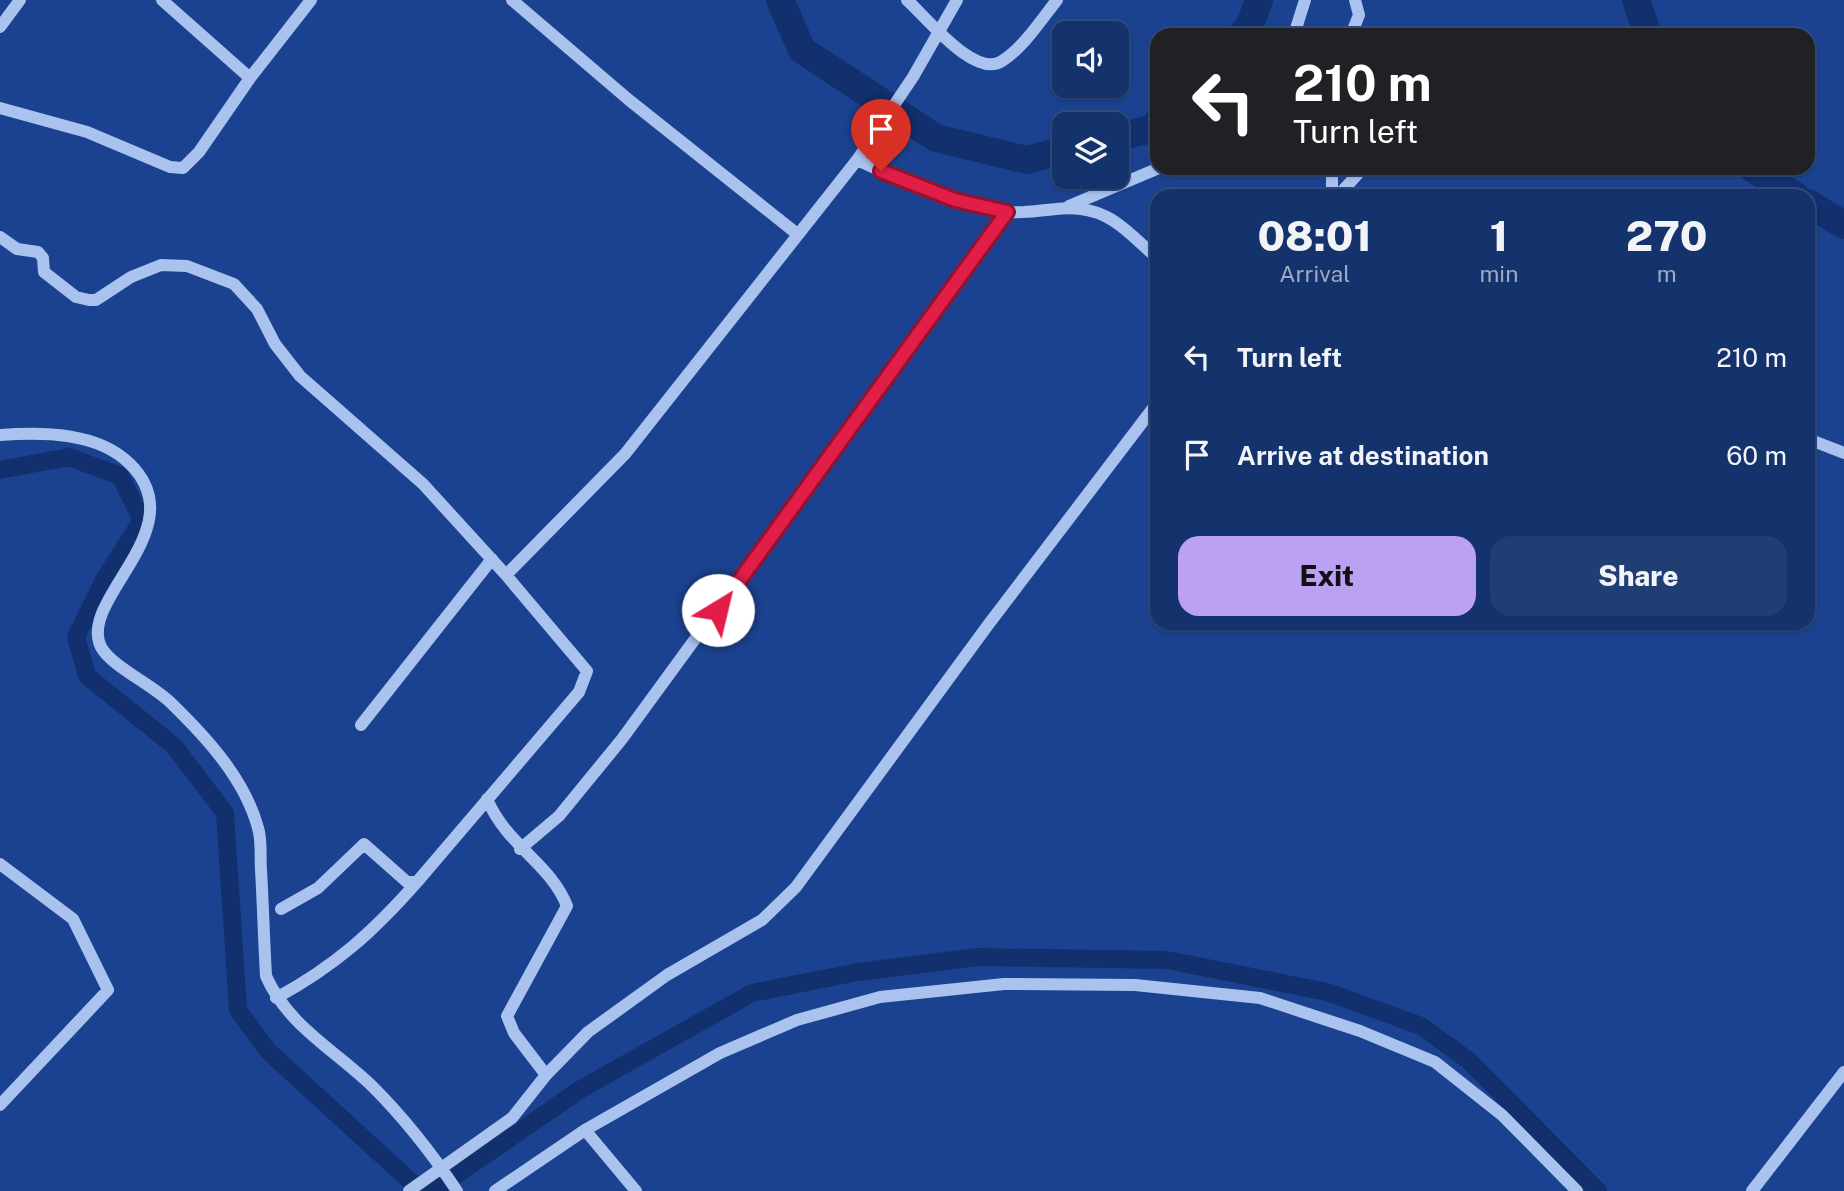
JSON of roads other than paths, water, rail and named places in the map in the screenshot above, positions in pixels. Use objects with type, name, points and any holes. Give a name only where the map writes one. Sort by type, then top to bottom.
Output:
[{"type":"street","points":[[0,27],[20,0]]},
{"type":"street","points":[[162,0],[250,78]]},
{"type":"street","points":[[0,108],[60,123],[163,165],[183,168],[199,152],[250,78],[311,0]]},
{"type":"street","points":[[512,0],[629,100],[796,233]]},
{"type":"street","points":[[907,0],[971,60],[982,65],[994,65],[1013,52],[1057,0]]},
{"type":"street","points":[[506,575],[625,454],[856,160],[913,77],[938,29],[957,0]]},
{"type":"street","points":[[1296,28],[1305,0]]},
{"type":"street","points":[[1354,0],[1359,15],[1354,28]]},
{"type":"street","points":[[856,160],[955,200],[1007,212],[1084,208],[1107,215],[1150,252]]},
{"type":"street","points":[[1065,208],[1150,172]]},
{"type":"street","points":[[1344,189],[1357,175]]},
{"type":"street","points":[[520,849],[559,816],[622,739],[1007,212]]},
{"type":"street","points":[[0,237],[17,249],[38,252],[43,258],[44,272],[76,298],[96,300],[131,277],[161,265],[187,266],[234,284],[257,309],[275,344],[300,376],[423,484],[492,559],[587,671],[579,692],[377,927],[313,978],[276,999]]},
{"type":"street","points":[[408,1191],[512,1118],[546,1075],[588,1032],[614,1011],[667,975],[762,920],[796,887],[988,625],[1150,412]]},
{"type":"street","points":[[0,435],[40,433],[101,444],[122,456],[139,473],[148,488],[150,513],[140,550],[100,617],[98,639],[103,650],[155,687],[208,740],[244,794],[259,829],[266,976],[276,999],[298,1024],[373,1087],[442,1168],[457,1191]]},
{"type":"street","points":[[1815,442],[1844,453]]},
{"type":"street","points":[[361,725],[492,559]]},
{"type":"street","points":[[487,799],[496,821],[520,849],[559,886],[566,906],[507,1016],[514,1033],[546,1075]]},
{"type":"street","points":[[281,909],[318,888],[364,844],[407,881],[417,882]]},
{"type":"street","points":[[0,864],[73,919],[108,990],[0,1105]]},
{"type":"street","points":[[495,1191],[585,1130],[720,1053],[797,1020],[880,997],[1004,984],[1135,985],[1259,998],[1360,1031],[1435,1062],[1502,1115],[1577,1191]]},
{"type":"street","points":[[1752,1191],[1844,1072]]},
{"type":"street","points":[[585,1130],[636,1191]]},
{"type":"waterway","points":[[780,0],[802,50],[936,138],[1027,160],[1052,153]]},
{"type":"waterway","points":[[1247,28],[1259,0]]},
{"type":"waterway","points":[[1636,0],[1646,28]]},
{"type":"waterway","points":[[1129,134],[1150,129]]},
{"type":"waterway","points":[[1763,175],[1785,189]]},
{"type":"waterway","points":[[1815,207],[1844,225]]},
{"type":"waterway","points":[[0,470],[69,457],[120,476],[142,520],[105,578],[76,637],[87,676],[174,746],[225,813],[238,1010],[268,1051],[421,1191]]},
{"type":"waterway","points":[[433,1191],[581,1089],[752,993],[858,972],[977,957],[1167,960],[1327,992],[1421,1026],[1468,1060],[1598,1191]]}]
